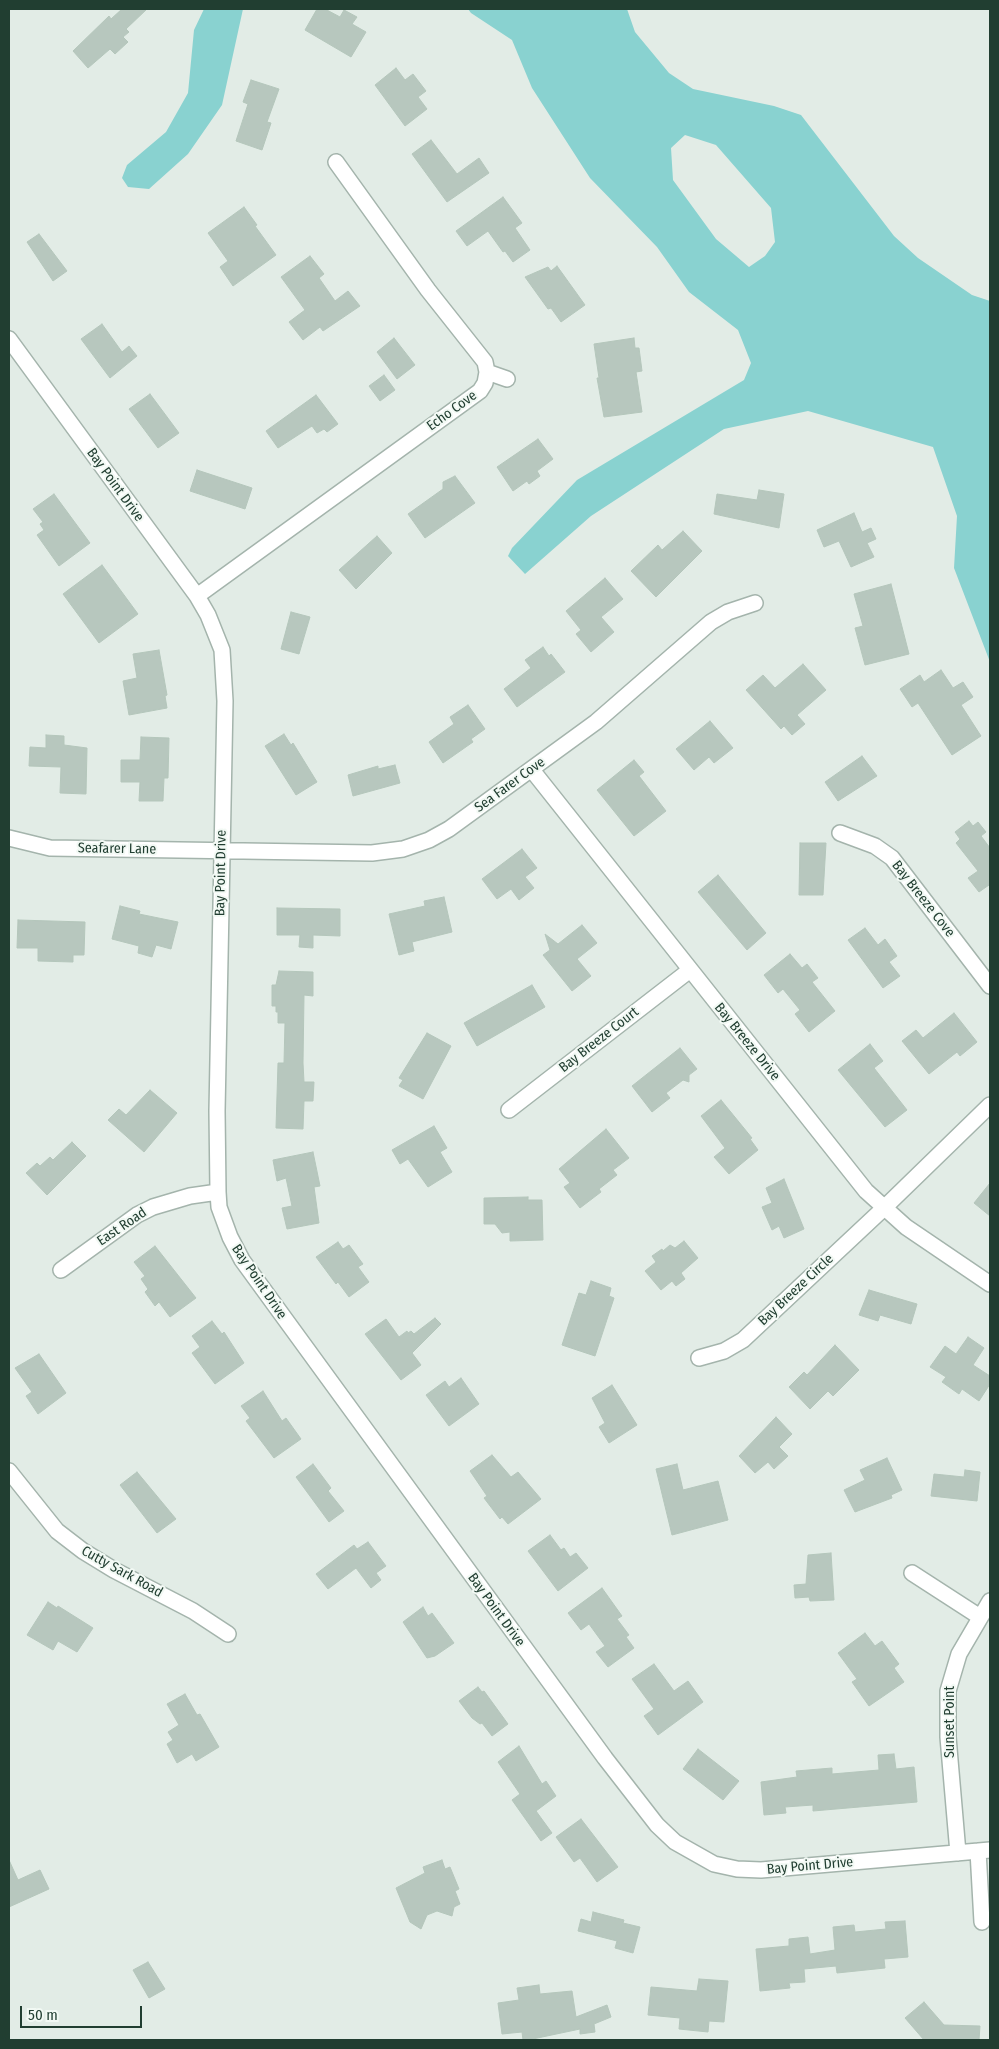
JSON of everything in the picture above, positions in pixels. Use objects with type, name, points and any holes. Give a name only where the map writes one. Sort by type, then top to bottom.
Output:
[{"type":"street","points":[[336,162],[428,290],[485,362],[488,372],[507,379]]},
{"type":"street","name":"Bay Point Drive","points":[[9,339],[197,596],[208,614],[222,650],[225,701],[221,851],[220,1035],[217,1111],[218,1192],[219,1207],[230,1237],[259,1284],[605,1758],[657,1825],[675,1842],[714,1864],[737,1869],[761,1870],[984,1851]]},
{"type":"street","name":"Echo Cove","points":[[197,596],[480,391],[485,383],[488,372]]},
{"type":"street","name":"Sea Farer Cove","points":[[221,851],[372,853],[403,849],[429,840],[449,829],[596,722],[710,622],[728,612],[755,603]]},
{"type":"street","name":"Bay Breeze Drive","points":[[532,770],[866,1191],[906,1226],[990,1284]]},
{"type":"street","name":"Bay Breeze Cove","points":[[840,833],[869,843],[892,858],[990,986]]},
{"type":"street","name":"Seafarer Lane","points":[[10,842],[50,848],[221,851]]},
{"type":"street","name":"Bay Breeze Court","points":[[509,1110],[690,970]]},
{"type":"street","points":[[884,1208],[990,1104]]},
{"type":"street","name":"East Road","points":[[61,1270],[137,1215],[153,1207],[190,1196],[218,1192]]},
{"type":"street","name":"Bay Breeze Circle","points":[[699,1358],[724,1352],[743,1340],[884,1208]]},
{"type":"street","name":"Cutty Sark Road","points":[[9,1471],[57,1531],[82,1552],[193,1611],[228,1634]]},
{"type":"street","points":[[912,1573],[980,1617]]},
{"type":"street","name":"Sunset Point","points":[[958,1853],[948,1737],[948,1691],[959,1654],[990,1601]]},
{"type":"street","points":[[982,1922],[984,1851]]},
{"type":"water","points":[[204,9],[243,9],[222,105],[188,154],[149,189],[128,187],[122,178],[127,165],[166,132],[188,93],[194,30]]},
{"type":"water","points":[[468,9],[627,9],[635,32],[669,73],[693,89],[774,106],[801,115],[894,236],[918,258],[972,295],[990,301],[990,662],[954,568],[957,516],[933,447],[808,411],[724,429],[591,516],[525,574],[508,556],[512,548],[577,480],[744,380],[751,363],[738,330],[689,292],[657,247],[590,178],[532,88],[512,40],[471,13]],"holes":[[[685,135],[716,145],[771,208],[775,242],[765,256],[749,267],[716,239],[673,180],[671,148]]]},
{"type":"building","points":[[122,9],[147,9],[126,29],[129,32],[123,37],[128,42],[115,54],[110,49],[88,68],[73,51],[109,16],[111,19]]},
{"type":"building","points":[[317,9],[325,9],[340,17],[344,10],[357,17],[352,24],[366,32],[351,57],[305,30]]},
{"type":"building","points":[[396,68],[405,80],[413,74],[426,91],[418,97],[427,109],[405,126],[375,85]]},
{"type":"building","points":[[251,80],[279,89],[267,122],[271,123],[262,150],[236,141],[248,104],[243,102]]},
{"type":"building","points":[[431,140],[457,174],[479,158],[489,173],[447,202],[412,154]]},
{"type":"building","points":[[503,197],[522,223],[515,228],[530,250],[513,262],[505,251],[503,252],[488,231],[467,246],[456,231]]},
{"type":"building","points":[[244,207],[276,255],[233,286],[220,267],[228,261],[208,233]]},
{"type":"building","points":[[39,234],[67,271],[53,281],[27,242]]},
{"type":"building","points":[[310,256],[324,274],[319,278],[335,301],[348,291],[360,306],[323,331],[320,327],[303,340],[289,322],[305,310],[281,277]]},
{"type":"building","points":[[557,266],[585,305],[561,322],[551,308],[548,309],[525,277],[548,267],[551,271]]},
{"type":"building","points":[[102,324],[122,352],[129,346],[137,356],[110,378],[81,339]]},
{"type":"building","points":[[394,338],[415,365],[397,379],[377,352]]},
{"type":"building","points":[[634,338],[635,348],[639,348],[642,371],[636,372],[642,412],[604,417],[597,378],[599,378],[594,344]]},
{"type":"building","points":[[384,375],[395,390],[380,401],[369,386]]},
{"type":"building","points":[[150,394],[179,433],[158,448],[129,409]]},
{"type":"building","points":[[316,395],[338,424],[327,432],[324,429],[317,433],[312,426],[278,448],[266,431]]},
{"type":"building","points":[[538,439],[553,459],[537,471],[540,476],[529,484],[527,481],[513,491],[497,467]]},
{"type":"building","points":[[197,470],[252,488],[245,509],[190,491]]},
{"type":"building","points":[[455,476],[475,503],[425,538],[408,514],[443,489],[443,482]]},
{"type":"building","points":[[759,490],[784,494],[779,528],[714,514],[717,494],[757,500]]},
{"type":"building","points":[[54,494],[90,543],[59,566],[37,535],[44,530],[40,524],[43,522],[33,509]]},
{"type":"building","points":[[854,513],[862,532],[871,528],[876,539],[867,543],[874,557],[851,567],[839,541],[824,547],[817,530]]},
{"type":"building","points":[[683,531],[702,551],[656,597],[631,571],[658,545],[662,550]]},
{"type":"building","points":[[377,536],[392,553],[356,589],[339,570]]},
{"type":"building","points":[[102,565],[138,614],[99,643],[63,594]]},
{"type":"building","points":[[605,578],[623,599],[601,617],[614,632],[591,652],[576,634],[581,630],[566,611]]},
{"type":"building","points":[[891,584],[909,654],[865,665],[855,628],[863,626],[854,594]]},
{"type":"building","points":[[291,612],[310,617],[299,654],[281,649]]},
{"type":"building","points":[[543,647],[565,672],[517,707],[504,689],[531,668],[525,660]]},
{"type":"building","points":[[159,650],[167,695],[165,696],[167,708],[129,715],[123,681],[137,678],[133,654]]},
{"type":"building","points":[[803,664],[826,690],[797,715],[805,724],[792,735],[784,726],[781,729],[746,690],[763,675],[775,688]]},
{"type":"building","points":[[941,670],[953,688],[963,682],[973,697],[961,705],[981,736],[952,755],[918,703],[912,707],[900,689],[920,675],[924,682]]},
{"type":"building","points":[[468,705],[485,729],[471,739],[473,742],[443,763],[429,742],[454,724],[450,717]]},
{"type":"building","points":[[710,721],[733,748],[714,763],[709,757],[694,770],[676,749]]},
{"type":"building","points":[[284,734],[291,745],[293,743],[317,782],[296,795],[265,746]]},
{"type":"building","points":[[46,735],[64,736],[64,745],[87,748],[86,794],[60,793],[61,767],[29,766],[30,747],[46,748]]},
{"type":"building","points":[[141,737],[169,738],[168,778],[164,778],[163,801],[139,801],[140,782],[121,782],[121,760],[140,760]]},
{"type":"building","points":[[862,756],[877,776],[838,801],[825,782]]},
{"type":"building","points":[[634,760],[644,772],[639,776],[666,811],[634,836],[597,790]]},
{"type":"building","points":[[395,765],[400,783],[353,796],[348,775],[378,766],[378,769]]},
{"type":"building","points":[[969,821],[973,826],[978,822],[986,832],[981,836],[990,848],[990,887],[989,885],[979,892],[968,878],[978,871],[956,843],[960,839],[955,832]]},
{"type":"building","points":[[800,843],[826,843],[823,895],[799,895]]},
{"type":"building","points":[[522,849],[537,868],[525,877],[534,888],[519,900],[511,889],[497,899],[482,879]]},
{"type":"building","points":[[718,875],[766,933],[747,950],[698,892]]},
{"type":"building","points":[[444,897],[452,932],[412,942],[414,951],[399,955],[389,914],[425,906],[424,901]]},
{"type":"building","points":[[120,906],[140,911],[139,914],[178,922],[171,949],[156,945],[152,957],[138,953],[139,946],[112,939]]},
{"type":"building","points":[[277,908],[340,909],[340,936],[313,935],[313,948],[299,947],[300,935],[277,935]]},
{"type":"building","points":[[18,920],[85,922],[84,955],[73,955],[73,962],[38,961],[38,948],[17,948]]},
{"type":"building","points":[[582,925],[597,943],[577,959],[591,976],[572,991],[543,955],[550,950],[545,934],[558,944]]},
{"type":"building","points":[[865,928],[878,945],[885,939],[897,956],[889,962],[900,976],[883,988],[848,940]]},
{"type":"building","points":[[790,954],[802,968],[807,964],[818,978],[812,982],[835,1011],[809,1032],[795,1014],[800,1010],[783,989],[778,993],[764,975]]},
{"type":"building","points":[[279,971],[313,972],[313,996],[304,995],[303,1063],[304,1082],[314,1082],[313,1101],[304,1101],[303,1129],[276,1128],[278,1063],[284,1063],[285,1023],[278,1023],[276,1006],[272,1006],[272,985],[276,985]]},
{"type":"building","points":[[532,985],[545,1007],[477,1046],[464,1023]]},
{"type":"building","points":[[954,1013],[977,1042],[960,1056],[957,1052],[929,1074],[902,1041],[916,1030],[923,1038]]},
{"type":"building","points":[[427,1033],[451,1046],[423,1099],[399,1086],[403,1080],[399,1078]]},
{"type":"building","points":[[870,1044],[883,1061],[874,1068],[907,1110],[885,1127],[838,1070]]},
{"type":"building","points":[[680,1048],[697,1069],[689,1075],[689,1082],[683,1080],[666,1093],[670,1098],[652,1112],[632,1086]]},
{"type":"building","points":[[150,1090],[177,1113],[144,1152],[108,1120],[119,1109],[126,1115]]},
{"type":"building","points":[[721,1100],[752,1138],[750,1139],[758,1150],[729,1174],[714,1157],[725,1148],[701,1116]]},
{"type":"building","points":[[434,1126],[447,1148],[440,1152],[452,1172],[428,1187],[408,1159],[400,1164],[392,1150]]},
{"type":"building","points":[[606,1129],[629,1158],[613,1170],[617,1175],[599,1189],[601,1192],[580,1208],[564,1187],[570,1183],[559,1169]]},
{"type":"building","points":[[72,1142],[86,1156],[47,1195],[26,1173],[37,1163],[40,1166],[50,1157],[53,1160]]},
{"type":"building","points":[[313,1152],[320,1186],[314,1187],[319,1223],[287,1229],[282,1208],[292,1206],[286,1178],[277,1181],[273,1160]]},
{"type":"building","points":[[784,1179],[804,1229],[784,1238],[779,1226],[772,1230],[762,1207],[772,1203],[766,1188]]},
{"type":"building","points":[[990,1183],[990,1216],[974,1203]]},
{"type":"building","points":[[528,1197],[528,1200],[542,1200],[543,1240],[510,1241],[510,1232],[502,1233],[495,1224],[484,1224],[484,1198]]},
{"type":"building","points":[[684,1241],[698,1258],[681,1273],[685,1279],[676,1286],[672,1281],[661,1290],[645,1271],[656,1262],[652,1256],[670,1245],[675,1248]]},
{"type":"building","points":[[338,1242],[343,1249],[349,1245],[363,1264],[358,1267],[369,1282],[349,1297],[338,1282],[336,1284],[316,1257]]},
{"type":"building","points":[[155,1246],[196,1298],[170,1317],[159,1302],[155,1306],[145,1292],[148,1289],[141,1279],[145,1276],[134,1262]]},
{"type":"building","points":[[591,1281],[611,1288],[609,1296],[614,1298],[595,1356],[562,1345],[579,1293],[586,1295]]},
{"type":"building","points":[[869,1290],[917,1304],[911,1324],[880,1315],[878,1321],[859,1315]]},
{"type":"building","points":[[435,1318],[441,1324],[412,1353],[421,1365],[401,1380],[365,1334],[386,1319],[399,1337],[407,1331],[408,1333],[411,1331],[414,1334]]},
{"type":"building","points":[[212,1321],[222,1334],[224,1332],[244,1363],[215,1384],[192,1353],[200,1347],[192,1336]]},
{"type":"building","points":[[968,1337],[984,1348],[973,1365],[990,1376],[990,1384],[979,1401],[962,1389],[959,1394],[942,1382],[946,1377],[930,1367],[945,1346],[956,1354]]},
{"type":"building","points":[[835,1345],[859,1370],[833,1396],[828,1391],[810,1409],[789,1387],[804,1372],[807,1375]]},
{"type":"building","points":[[39,1354],[66,1393],[38,1414],[26,1396],[32,1392],[15,1368]]},
{"type":"building","points":[[461,1378],[479,1404],[449,1426],[426,1395],[445,1381],[449,1387]]},
{"type":"building","points":[[612,1385],[637,1425],[609,1443],[599,1427],[605,1423],[592,1398]]},
{"type":"building","points":[[263,1391],[282,1421],[286,1418],[301,1439],[274,1458],[246,1421],[250,1418],[241,1406]]},
{"type":"building","points":[[776,1417],[792,1434],[779,1447],[788,1456],[774,1469],[768,1462],[755,1473],[739,1456]]},
{"type":"building","points":[[492,1455],[511,1477],[518,1472],[541,1499],[508,1524],[502,1517],[500,1519],[484,1498],[487,1496],[470,1471]]},
{"type":"building","points":[[887,1458],[902,1490],[891,1495],[892,1498],[855,1512],[844,1490],[865,1480],[860,1470]]},
{"type":"building","points":[[313,1464],[331,1488],[328,1491],[344,1511],[329,1522],[296,1477]]},
{"type":"building","points":[[677,1464],[683,1490],[718,1481],[728,1520],[672,1535],[656,1469]]},
{"type":"building","points":[[965,1470],[980,1472],[977,1501],[931,1496],[934,1474],[964,1477]]},
{"type":"building","points":[[137,1472],[176,1519],[157,1533],[120,1485]]},
{"type":"building","points":[[550,1535],[561,1550],[564,1548],[570,1557],[576,1553],[588,1568],[558,1591],[528,1551]]},
{"type":"building","points":[[368,1542],[386,1566],[376,1573],[381,1580],[371,1588],[356,1568],[328,1589],[316,1574],[354,1545],[357,1549]]},
{"type":"building","points":[[831,1553],[834,1600],[810,1601],[809,1597],[795,1598],[794,1585],[806,1584],[808,1555]]},
{"type":"building","points":[[602,1588],[622,1616],[617,1619],[629,1635],[626,1637],[634,1648],[608,1667],[596,1652],[605,1646],[589,1624],[581,1630],[568,1613]]},
{"type":"building","points":[[48,1602],[57,1608],[58,1606],[93,1628],[77,1652],[58,1641],[53,1650],[27,1635]]},
{"type":"building","points":[[423,1607],[428,1616],[432,1613],[454,1643],[435,1656],[427,1658],[403,1622]]},
{"type":"building","points":[[865,1633],[875,1646],[882,1641],[899,1664],[894,1668],[904,1682],[869,1706],[852,1682],[857,1679],[838,1653]]},
{"type":"building","points":[[654,1664],[674,1691],[688,1681],[703,1702],[658,1735],[644,1716],[654,1709],[632,1679]]},
{"type":"building","points":[[478,1687],[482,1692],[484,1691],[508,1724],[492,1736],[482,1723],[480,1724],[472,1718],[459,1701]]},
{"type":"building","points":[[185,1694],[197,1715],[200,1714],[219,1747],[196,1761],[192,1754],[177,1763],[167,1744],[173,1740],[168,1732],[179,1725],[167,1704]]},
{"type":"building","points":[[519,1746],[542,1784],[546,1781],[556,1796],[536,1811],[552,1833],[541,1841],[512,1800],[520,1794],[498,1762]]},
{"type":"building","points":[[698,1749],[739,1781],[723,1800],[683,1769]]},
{"type":"building","points":[[894,1754],[896,1769],[914,1767],[917,1802],[813,1811],[813,1805],[785,1807],[786,1813],[764,1815],[761,1782],[797,1777],[796,1771],[832,1768],[832,1774],[879,1770],[878,1755]]},
{"type":"building","points":[[581,1819],[618,1867],[597,1882],[580,1858],[574,1862],[556,1837]]},
{"type":"building","points":[[9,1860],[18,1880],[40,1870],[49,1889],[9,1907]]},
{"type":"building","points":[[442,1860],[445,1869],[450,1867],[459,1889],[455,1891],[460,1904],[454,1907],[452,1916],[437,1911],[427,1915],[421,1929],[410,1922],[396,1888],[425,1873],[423,1867]]},
{"type":"building","points":[[593,1912],[624,1920],[623,1923],[640,1927],[633,1953],[615,1948],[617,1941],[578,1931],[581,1919],[591,1922]]},
{"type":"building","points":[[905,1921],[908,1957],[884,1959],[885,1968],[837,1973],[836,1966],[804,1969],[805,1982],[789,1983],[790,1988],[760,1991],[756,1949],[789,1946],[789,1939],[808,1937],[810,1954],[835,1950],[833,1927],[854,1925],[855,1932],[886,1929],[885,1922]]},
{"type":"building","points":[[148,1962],[165,1989],[149,1998],[133,1970]]},
{"type":"building","points":[[699,1979],[728,1981],[724,2022],[709,2021],[708,2032],[679,2029],[680,2018],[648,2015],[651,1987],[697,1991]]},
{"type":"building","points":[[539,1985],[540,1994],[572,1991],[576,2017],[607,2005],[611,2017],[594,2024],[595,2032],[580,2034],[580,2029],[528,2040],[523,2040],[522,2032],[502,2034],[498,2003],[519,2000],[517,1988]]},
{"type":"building","points":[[924,2002],[944,2025],[980,2026],[979,2040],[924,2040],[905,2018]]}]
